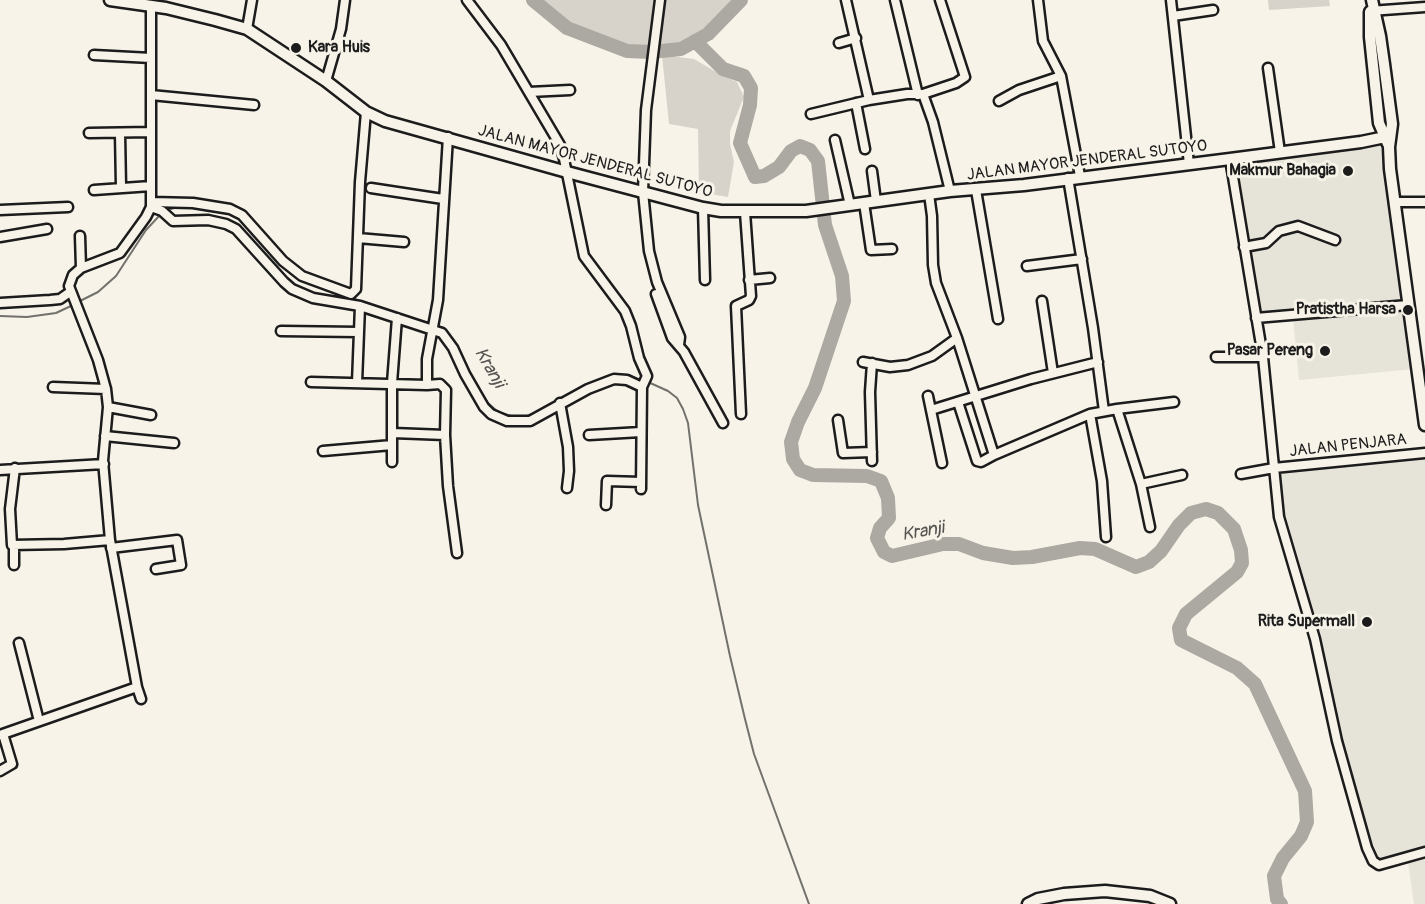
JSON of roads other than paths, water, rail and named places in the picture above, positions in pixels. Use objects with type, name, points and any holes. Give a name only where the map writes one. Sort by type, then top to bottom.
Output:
[{"type":"main road","name":"JALAN MAYOR JENDERAL SUTOYO","points":[[110,0],[151,6],[165,4],[247,29],[326,81],[366,112],[385,121],[703,208],[745,212],[806,211],[950,191],[976,190],[1388,140]]},
{"type":"main road","points":[[1372,6],[1383,55],[1392,123],[1388,140],[1394,202],[1425,425]]},
{"type":"main road","points":[[1028,904],[1038,899],[1064,894],[1105,891],[1150,896],[1170,904]]},
{"type":"street","points":[[247,29],[252,0]]},
{"type":"street","points":[[326,81],[341,29],[345,0]]},
{"type":"street","points":[[467,0],[497,38],[560,145],[584,256],[625,311],[639,358],[647,374],[644,384],[641,432],[641,486],[608,481],[606,506]]},
{"type":"street","points":[[660,0],[646,110],[640,191],[642,231],[653,284],[672,338],[679,345],[723,423]]},
{"type":"street","points":[[846,0],[869,100]]},
{"type":"street","points":[[896,0],[921,94],[933,122],[950,191]]},
{"type":"street","points":[[811,114],[869,100],[921,94],[956,83],[965,77],[940,0]]},
{"type":"street","points":[[1038,0],[1043,41],[1061,76],[1080,177]]},
{"type":"street","points":[[1171,0],[1189,164]]},
{"type":"street","points":[[141,699],[110,544],[104,464],[108,407],[106,389],[98,360],[70,292],[70,281],[81,268],[118,255],[146,217],[151,204],[151,6]]},
{"type":"street","points":[[1372,6],[1425,7]]},
{"type":"street","points":[[1173,16],[1213,10]]},
{"type":"street","points":[[839,43],[856,38]]},
{"type":"street","points":[[94,55],[151,58]]},
{"type":"street","points":[[1268,68],[1280,152]]},
{"type":"street","points":[[999,101],[1020,90],[1061,76]]},
{"type":"street","points":[[529,92],[570,90]]},
{"type":"street","points":[[151,95],[254,105]]},
{"type":"street","points":[[856,103],[865,148]]},
{"type":"street","points":[[151,204],[194,203],[230,209],[242,215],[283,261],[302,276],[348,294],[354,292],[366,112]]},
{"type":"street","points":[[89,133],[151,132]]},
{"type":"street","points":[[120,133],[121,188]]},
{"type":"street","points":[[427,385],[427,359],[438,300],[448,137]]},
{"type":"street","points":[[834,141],[849,205]]},
{"type":"street","points":[[1230,159],[1263,357],[1279,517],[1313,631],[1335,731],[1367,848],[1373,861],[1379,865],[1425,852]]},
{"type":"street","points":[[872,171],[876,201]]},
{"type":"street","points":[[1068,178],[1104,411]]},
{"type":"street","points":[[94,190],[151,186]]},
{"type":"street","points":[[371,188],[443,199]]},
{"type":"street","points":[[976,190],[998,319]]},
{"type":"street","points":[[929,194],[936,284],[957,338],[994,455]]},
{"type":"street","points":[[1394,202],[1425,202]]},
{"type":"street","points":[[864,203],[871,250],[892,249]]},
{"type":"street","points":[[151,204],[173,221],[208,220],[236,229],[265,263],[292,289],[313,298],[360,306],[433,328],[442,333],[448,339],[478,398],[492,414],[507,421],[530,421],[560,403],[614,379],[644,384]]},
{"type":"street","points":[[0,210],[68,207]]},
{"type":"street","points":[[703,208],[705,280]]},
{"type":"street","points":[[741,414],[736,306],[750,298],[745,212]]},
{"type":"street","points":[[1244,247],[1266,243],[1279,231],[1298,226],[1335,240]]},
{"type":"street","points":[[0,237],[47,229]]},
{"type":"street","points":[[80,236],[81,268]]},
{"type":"street","points":[[358,238],[404,242]]},
{"type":"street","points":[[1027,266],[1082,259]]},
{"type":"street","points":[[749,280],[770,278]]},
{"type":"street","points":[[0,303],[50,300],[60,298],[70,292]]},
{"type":"street","points":[[1042,301],[1053,373]]},
{"type":"street","points":[[1256,318],[1408,305]]},
{"type":"street","points":[[357,383],[360,306]]},
{"type":"street","points":[[392,462],[392,382],[397,318]]},
{"type":"street","points":[[280,331],[359,332]]},
{"type":"street","points":[[838,420],[843,453],[872,456],[867,362],[890,367],[908,365],[932,356],[957,338]]},
{"type":"street","points":[[1216,357],[1263,357]]},
{"type":"street","points":[[931,410],[1053,373],[1098,362]]},
{"type":"street","points":[[311,382],[440,384],[446,390],[445,435],[448,486],[457,553]]},
{"type":"street","points":[[53,387],[106,389]]},
{"type":"street","points":[[928,396],[942,464]]},
{"type":"street","points":[[958,402],[977,461],[981,462],[1090,414],[1174,402]]},
{"type":"street","points":[[560,403],[568,447],[567,488]]},
{"type":"street","points":[[108,407],[151,415]]},
{"type":"street","points":[[1117,409],[1141,484],[1150,527]]},
{"type":"street","points":[[1090,414],[1102,481],[1106,537]]},
{"type":"street","points":[[589,435],[641,432]]},
{"type":"street","points":[[393,433],[445,435]]},
{"type":"street","points":[[105,436],[174,443]]},
{"type":"street","points":[[323,451],[392,445]]},
{"type":"street","name":"JALAN PENJARA","points":[[1241,474],[1274,468],[1425,453]]},
{"type":"street","points":[[0,470],[104,464]]},
{"type":"street","points":[[14,566],[14,546],[10,540],[10,509],[15,468]]},
{"type":"street","points":[[1141,484],[1182,475]]},
{"type":"street","points":[[14,546],[177,540],[181,565],[156,569]]},
{"type":"street","points":[[19,643],[39,721]]},
{"type":"street","points":[[0,771],[12,764],[1,735],[137,687]]},
{"type":"waterway","points":[[533,0],[567,28],[627,51],[651,52],[681,49],[708,34],[741,0]]},
{"type":"waterway","name":"Kranji","points":[[695,41],[723,69],[744,76],[751,88],[750,105],[740,143],[755,177],[764,176],[779,167],[791,151],[800,146],[810,150],[818,161],[825,225],[842,276],[844,301],[815,388],[791,442],[793,459],[800,470],[813,475],[867,476],[881,481],[888,498],[889,518],[880,528],[877,538],[884,552],[892,556],[943,544],[959,544],[983,553],[1013,558],[1032,557],[1080,548],[1095,549],[1136,567],[1149,562],[1161,551],[1179,525],[1191,513],[1206,509],[1218,513],[1234,529],[1241,550],[1242,563],[1237,572],[1186,614],[1179,628],[1181,640],[1237,668],[1255,684],[1305,791],[1307,822],[1301,836],[1283,858],[1274,876],[1277,899],[1281,904]]},
{"type":"waterway","name":"Kranji","points":[[165,211],[180,206]]},
{"type":"waterway","name":"Kranji","points":[[78,302],[98,292],[116,276],[146,230],[161,214]]},
{"type":"waterway","name":"Kranji","points":[[303,280],[340,294]]},
{"type":"waterway","name":"Kranji","points":[[351,298],[431,324]]},
{"type":"waterway","name":"Kranji","points":[[0,316],[27,317],[56,313],[73,305]]},
{"type":"waterway","name":"Kranji","points":[[444,331],[453,339],[477,387]]},
{"type":"waterway","name":"Kranji","points":[[599,380],[616,375],[642,380]]},
{"type":"waterway","name":"Kranji","points":[[648,382],[677,398],[688,423],[698,505],[745,719],[754,754],[809,904]]},
{"type":"waterway","name":"Kranji","points":[[480,392],[498,412],[515,417]]},
{"type":"waterway","name":"Kranji","points":[[524,417],[535,413]]},
{"type":"place","name":"Kara Huis","points":[[296,48]]},
{"type":"place","name":"Makmur Bahagia","points":[[1348,171]]},
{"type":"place","name":"Pratistha Harsa","points":[[1408,310]]},
{"type":"place","name":"Pasar Pereng","points":[[1325,351]]},
{"type":"place","name":"Rita Supermall","points":[[1367,622]]}]
